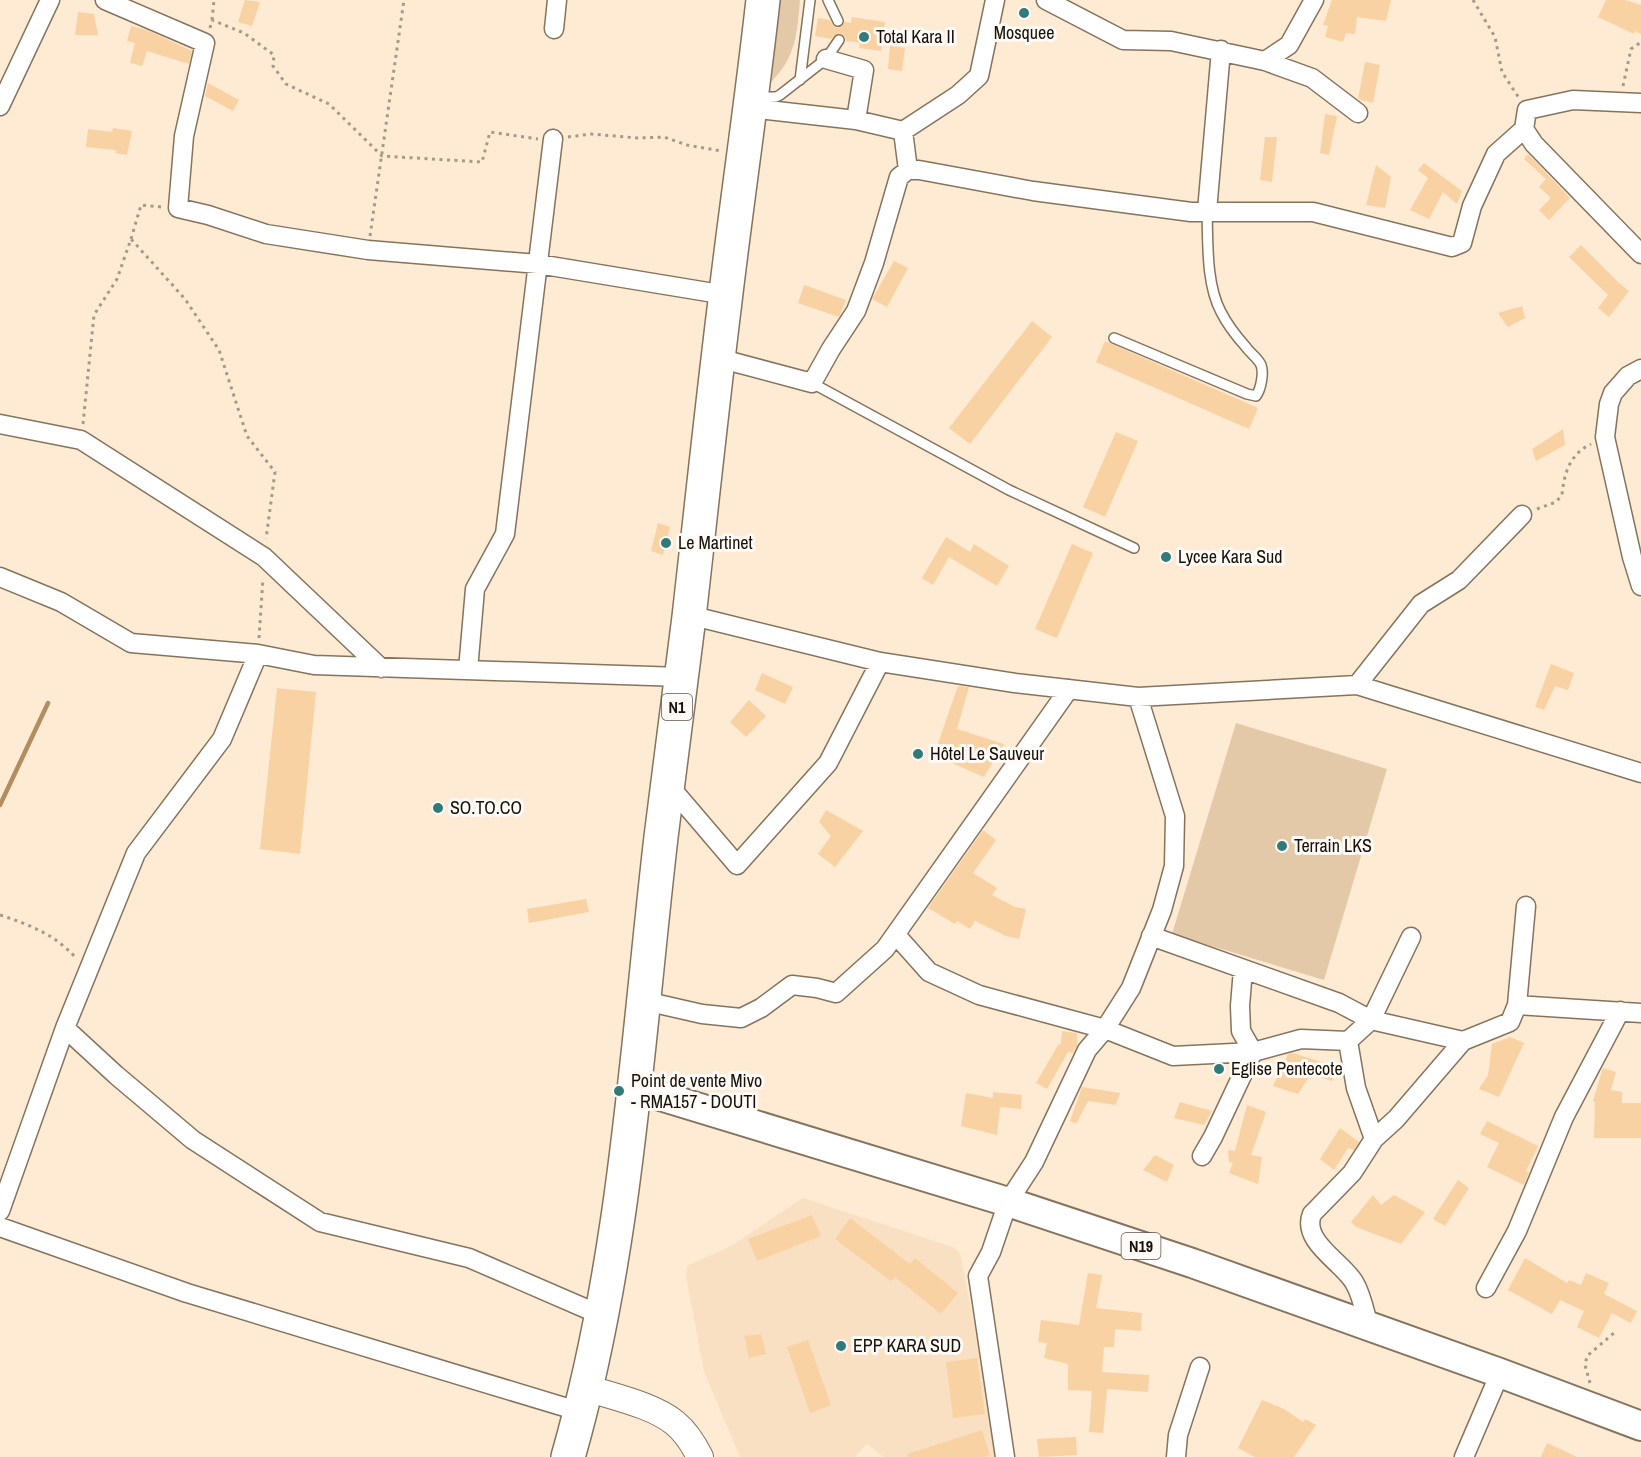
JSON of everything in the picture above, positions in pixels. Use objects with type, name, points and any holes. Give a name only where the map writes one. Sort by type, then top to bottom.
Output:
[{"type":"highway","name":"N1","points":[[568,1457],[603,1316],[634,1088],[667,783],[763,0]]},
{"type":"main road","name":"N19","points":[[634,1088],[1008,1202],[1192,1263],[1500,1372],[1641,1426]]},
{"type":"main road","points":[[584,1400],[656,1412],[675,1423],[692,1441],[700,1457]]},
{"type":"street","points":[[0,106],[8,70],[50,0]]},
{"type":"street","points":[[105,0],[205,43],[184,136],[178,208],[266,234],[368,250],[538,264],[726,295]]},
{"type":"street","points":[[554,29],[557,0]]},
{"type":"street","points":[[751,102],[856,120],[903,131],[958,95],[979,76],[994,0]]},
{"type":"street","points":[[1046,0],[1124,40],[1171,40],[1221,50],[1265,61],[1312,78],[1358,113]]},
{"type":"street","points":[[1265,61],[1289,45],[1314,0]]},
{"type":"street","points":[[1207,211],[1221,50]]},
{"type":"street","points":[[826,59],[864,70],[856,120]]},
{"type":"street","points":[[718,358],[812,383],[856,312],[874,263],[899,177],[908,170],[919,170],[1033,191],[1191,212],[1313,212],[1452,247],[1462,243],[1473,206],[1496,154],[1524,129],[1527,110],[1573,100],[1641,103]]},
{"type":"street","points":[[1524,129],[1534,144],[1641,254]]},
{"type":"street","points":[[903,131],[908,170]]},
{"type":"street","points":[[468,670],[475,589],[505,534],[553,139]]},
{"type":"street","points":[[1641,369],[1628,376],[1612,393],[1605,437],[1632,557],[1641,586]]},
{"type":"street","points":[[0,424],[81,440],[264,557],[381,668]]},
{"type":"street","points":[[1357,685],[1421,604],[1459,580],[1522,515]]},
{"type":"street","points":[[0,577],[61,602],[131,644],[258,654],[314,665],[681,677]]},
{"type":"street","points":[[689,615],[880,662],[1138,697],[1357,685],[1641,772]]},
{"type":"street","points":[[0,1211],[65,1028],[136,853],[222,739],[258,654]]},
{"type":"street","points":[[667,783],[737,865],[828,763],[880,662]]},
{"type":"street","points":[[645,1001],[702,1014],[741,1018],[761,1008],[792,985],[836,993],[885,949],[896,935],[1069,689]]},
{"type":"street","points":[[1005,1457],[978,1276],[991,1252],[1008,1202],[1034,1162],[1087,1050],[1105,1029],[1131,988],[1162,910],[1174,866],[1175,816],[1138,697]]},
{"type":"street","points":[[1369,1327],[1355,1283],[1313,1236],[1309,1226],[1312,1214],[1352,1173],[1374,1139],[1396,1119],[1463,1041],[1510,1022],[1517,1005],[1526,906]]},
{"type":"street","points":[[896,935],[929,972],[979,995],[1105,1029],[1173,1056],[1253,1052],[1301,1039],[1348,1041],[1371,1020],[1411,937]]},
{"type":"street","points":[[1151,936],[1339,1003],[1371,1020],[1463,1041]]},
{"type":"street","points":[[1243,969],[1240,1006],[1242,1031],[1253,1052]]},
{"type":"street","points":[[1517,1005],[1641,1012]]},
{"type":"street","points":[[1486,1288],[1517,1231],[1564,1117],[1620,1011]]},
{"type":"street","points":[[65,1028],[193,1140],[320,1222],[469,1258],[603,1316]]},
{"type":"street","points":[[1348,1041],[1356,1088],[1374,1139]]},
{"type":"street","points":[[1202,1156],[1253,1052]]},
{"type":"street","points":[[0,1227],[188,1293],[584,1400]]},
{"type":"street","points":[[1176,1457],[1178,1435],[1200,1367]]},
{"type":"street","points":[[1464,1457],[1500,1372]]},
{"type":"lane","points":[[800,80],[810,0]]},
{"type":"lane","points":[[828,0],[838,21]]},
{"type":"lane","points":[[751,102],[776,97],[800,80],[826,59],[838,40]]},
{"type":"lane","points":[[1114,338],[1248,394],[1256,396],[1260,391],[1262,370],[1260,363],[1221,312],[1216,299],[1209,261],[1207,211]]},
{"type":"lane","points":[[812,383],[1009,490],[1134,548]]},
{"type":"path","points":[[205,43],[212,20],[214,0]]},
{"type":"path","points":[[368,250],[404,0]]},
{"type":"path","points":[[1473,0],[1495,37],[1502,72],[1527,110]]},
{"type":"path","points":[[212,20],[244,33],[274,55],[273,66],[286,84],[329,104],[382,156],[482,162],[490,132],[537,139],[591,134],[638,138],[664,137],[687,145],[744,155]]},
{"type":"path","points":[[1620,102],[1631,49],[1641,42]]},
{"type":"path","points":[[81,440],[94,315],[117,279],[141,205],[178,208]]},
{"type":"path","points":[[131,239],[185,299],[219,350],[248,436],[275,472],[264,557],[258,654]]},
{"type":"path","points":[[1522,515],[1556,501],[1562,495],[1564,477],[1572,459],[1581,449],[1605,437]]},
{"type":"path","points":[[0,915],[24,923],[53,937],[74,956],[87,973]]},
{"type":"shaded area","points":[[780,0],[800,0],[798,24],[794,44],[786,63],[771,82]]},
{"type":"shaded area","name":"Terrain LKS","points":[[1236,723],[1387,769],[1324,980],[1172,934]]},
{"type":"shaded area","name":"EPP KARA SUD","points":[[803,1198],[953,1247],[960,1253],[1000,1457],[884,1457],[867,1444],[855,1457],[740,1457],[704,1372],[686,1276],[687,1266],[731,1246]]},
{"type":"building","points":[[245,0],[260,2],[252,26],[238,22]]},
{"type":"building","points":[[1332,0],[1391,0],[1386,21],[1357,17],[1355,34],[1346,33],[1343,42],[1325,37],[1328,26],[1323,25]]},
{"type":"building","points":[[1606,0],[1625,0],[1641,5],[1641,34],[1635,31],[1634,34],[1598,17]]},
{"type":"building","points":[[78,12],[94,14],[98,35],[75,35]]},
{"type":"building","points":[[852,17],[885,22],[881,51],[859,48],[860,43],[846,41],[840,33],[832,39],[815,36],[818,18],[830,20],[838,28],[845,22],[851,23]]},
{"type":"building","points":[[131,26],[147,30],[192,51],[189,64],[147,51],[142,66],[130,63],[135,43],[127,41]]},
{"type":"building","points":[[890,46],[905,48],[902,71],[888,69]]},
{"type":"building","points":[[1365,62],[1380,65],[1373,103],[1358,99]]},
{"type":"building","points":[[208,83],[239,100],[233,111],[205,96]]},
{"type":"building","points":[[1325,114],[1337,116],[1329,155],[1320,153]]},
{"type":"building","points":[[113,128],[132,131],[127,155],[115,153],[116,150],[86,147],[88,129],[112,132]]},
{"type":"building","points":[[1265,137],[1277,137],[1272,182],[1260,180]]},
{"type":"building","points":[[1528,154],[1570,198],[1549,220],[1539,210],[1551,198],[1539,187],[1546,179],[1524,159]]},
{"type":"building","points":[[1424,163],[1462,191],[1457,204],[1443,192],[1429,219],[1410,210],[1428,178],[1418,170]]},
{"type":"building","points":[[1376,165],[1391,177],[1385,208],[1366,205]]},
{"type":"building","points":[[1581,245],[1629,291],[1609,317],[1598,308],[1608,295],[1569,257]]},
{"type":"building","points":[[894,261],[908,268],[887,307],[872,299]]},
{"type":"building","points":[[804,285],[846,300],[839,317],[798,303]]},
{"type":"building","points":[[1522,306],[1525,318],[1508,327],[1498,313]]},
{"type":"building","points":[[1032,321],[1052,337],[970,444],[949,428]]},
{"type":"building","points":[[1105,341],[1258,408],[1249,429],[1096,362]]},
{"type":"building","points":[[1563,429],[1565,445],[1536,461],[1532,449]]},
{"type":"building","points":[[1116,432],[1138,441],[1105,517],[1083,507]]},
{"type":"building","points":[[658,523],[670,527],[663,555],[651,551]]},
{"type":"building","points":[[946,537],[970,552],[974,544],[1009,566],[997,586],[949,557],[933,585],[922,578]]},
{"type":"building","points":[[1072,544],[1093,553],[1057,638],[1035,629]]},
{"type":"building","points":[[1551,664],[1574,673],[1568,690],[1555,686],[1544,710],[1535,707]]},
{"type":"building","points":[[762,673],[793,687],[785,704],[755,690]]},
{"type":"building","points":[[958,686],[969,687],[957,729],[1004,744],[984,777],[934,755]]},
{"type":"building","points":[[277,688],[316,692],[300,854],[260,849]]},
{"type":"building","points":[[749,700],[766,716],[746,737],[730,722]]},
{"type":"building","points":[[826,810],[863,831],[835,867],[818,854],[831,836],[819,822]]},
{"type":"building","points":[[983,830],[996,840],[973,873],[997,888],[992,895],[1015,907],[1026,909],[1019,939],[1006,936],[975,921],[970,929],[957,921],[955,924],[928,908]]},
{"type":"building","points":[[586,899],[589,912],[529,923],[527,909]]},
{"type":"building","points":[[1062,1031],[1077,1033],[1077,1046],[1073,1053],[1068,1052],[1047,1089],[1036,1083],[1058,1045],[1061,1044]]},
{"type":"building","points":[[1510,1037],[1524,1043],[1499,1097],[1479,1089],[1488,1075],[1492,1044]]},
{"type":"building","points":[[1293,1053],[1337,1067],[1332,1081],[1311,1074],[1298,1094],[1273,1086],[1288,1054]]},
{"type":"building","points":[[1603,1068],[1616,1072],[1611,1090],[1622,1092],[1622,1103],[1641,1103],[1641,1138],[1594,1138],[1595,1102],[1593,1101]]},
{"type":"building","points":[[1082,1087],[1120,1093],[1116,1105],[1088,1101],[1076,1124],[1070,1121]]},
{"type":"building","points":[[993,1092],[1022,1095],[1021,1109],[1000,1107],[997,1135],[961,1126],[966,1093],[993,1098]]},
{"type":"building","points":[[1180,1102],[1212,1111],[1204,1125],[1174,1118]]},
{"type":"building","points":[[1247,1105],[1266,1112],[1251,1155],[1262,1157],[1258,1184],[1229,1173],[1233,1163],[1229,1162],[1228,1150],[1235,1151]]},
{"type":"building","points":[[1487,1121],[1538,1146],[1526,1171],[1529,1172],[1524,1185],[1487,1167],[1499,1143],[1480,1134]]},
{"type":"building","points":[[1340,1128],[1359,1142],[1354,1150],[1348,1148],[1334,1170],[1320,1159]]},
{"type":"building","points":[[1155,1155],[1174,1165],[1167,1182],[1143,1170]]},
{"type":"building","points":[[1458,1180],[1469,1188],[1445,1226],[1433,1219]]},
{"type":"building","points":[[1373,1195],[1381,1205],[1394,1195],[1425,1212],[1401,1244],[1356,1227],[1351,1222]]},
{"type":"building","points":[[812,1215],[821,1236],[757,1261],[748,1239]]},
{"type":"building","points":[[850,1218],[910,1264],[915,1258],[958,1293],[941,1314],[895,1277],[891,1281],[835,1239]]},
{"type":"building","points":[[1525,1258],[1567,1283],[1569,1280],[1581,1285],[1586,1273],[1609,1283],[1604,1294],[1637,1311],[1631,1323],[1612,1313],[1599,1338],[1577,1327],[1584,1311],[1560,1300],[1552,1314],[1508,1290]]},
{"type":"building","points":[[1088,1273],[1102,1275],[1096,1308],[1142,1313],[1141,1331],[1115,1329],[1114,1347],[1104,1347],[1102,1372],[1149,1375],[1148,1392],[1107,1389],[1103,1433],[1089,1432],[1092,1391],[1068,1390],[1068,1364],[1044,1358],[1047,1343],[1038,1342],[1041,1320],[1079,1325]]},
{"type":"building","points":[[761,1334],[766,1354],[749,1358],[744,1336]]},
{"type":"building","points":[[808,1340],[831,1405],[810,1413],[787,1347]]},
{"type":"building","points":[[977,1358],[985,1414],[953,1418],[946,1362]]},
{"type":"building","points":[[1262,1400],[1284,1409],[1303,1422],[1305,1419],[1316,1425],[1294,1457],[1255,1457],[1238,1448]]},
{"type":"building","points":[[982,1430],[990,1455],[984,1457],[908,1457],[907,1454]]},
{"type":"building","points":[[1076,1437],[1077,1455],[1039,1457],[1037,1439]]},
{"type":"building","points":[[1547,1443],[1577,1457],[1541,1457]]},
{"type":"waterway","points":[[0,805],[48,703]]},
{"type":"place","name":"Mosquee","points":[[1024,13]]},
{"type":"place","name":"Total Kara II","points":[[864,37]]},
{"type":"place","name":"Le Martinet","points":[[666,543]]},
{"type":"place","name":"Lycee Kara Sud","points":[[1166,557]]},
{"type":"place","name":"Hôtel Le Sauveur","points":[[918,754]]},
{"type":"place","name":"SO.TO.CO","points":[[438,808]]},
{"type":"place","name":"Terrain LKS","points":[[1282,846]]},
{"type":"place","name":"Eglise Pentecote","points":[[1219,1069]]},
{"type":"place","name":"Point de vente Mivo - RMA157 - DOUTI","points":[[619,1091]]},
{"type":"place","name":"EPP KARA SUD","points":[[841,1346]]}]
